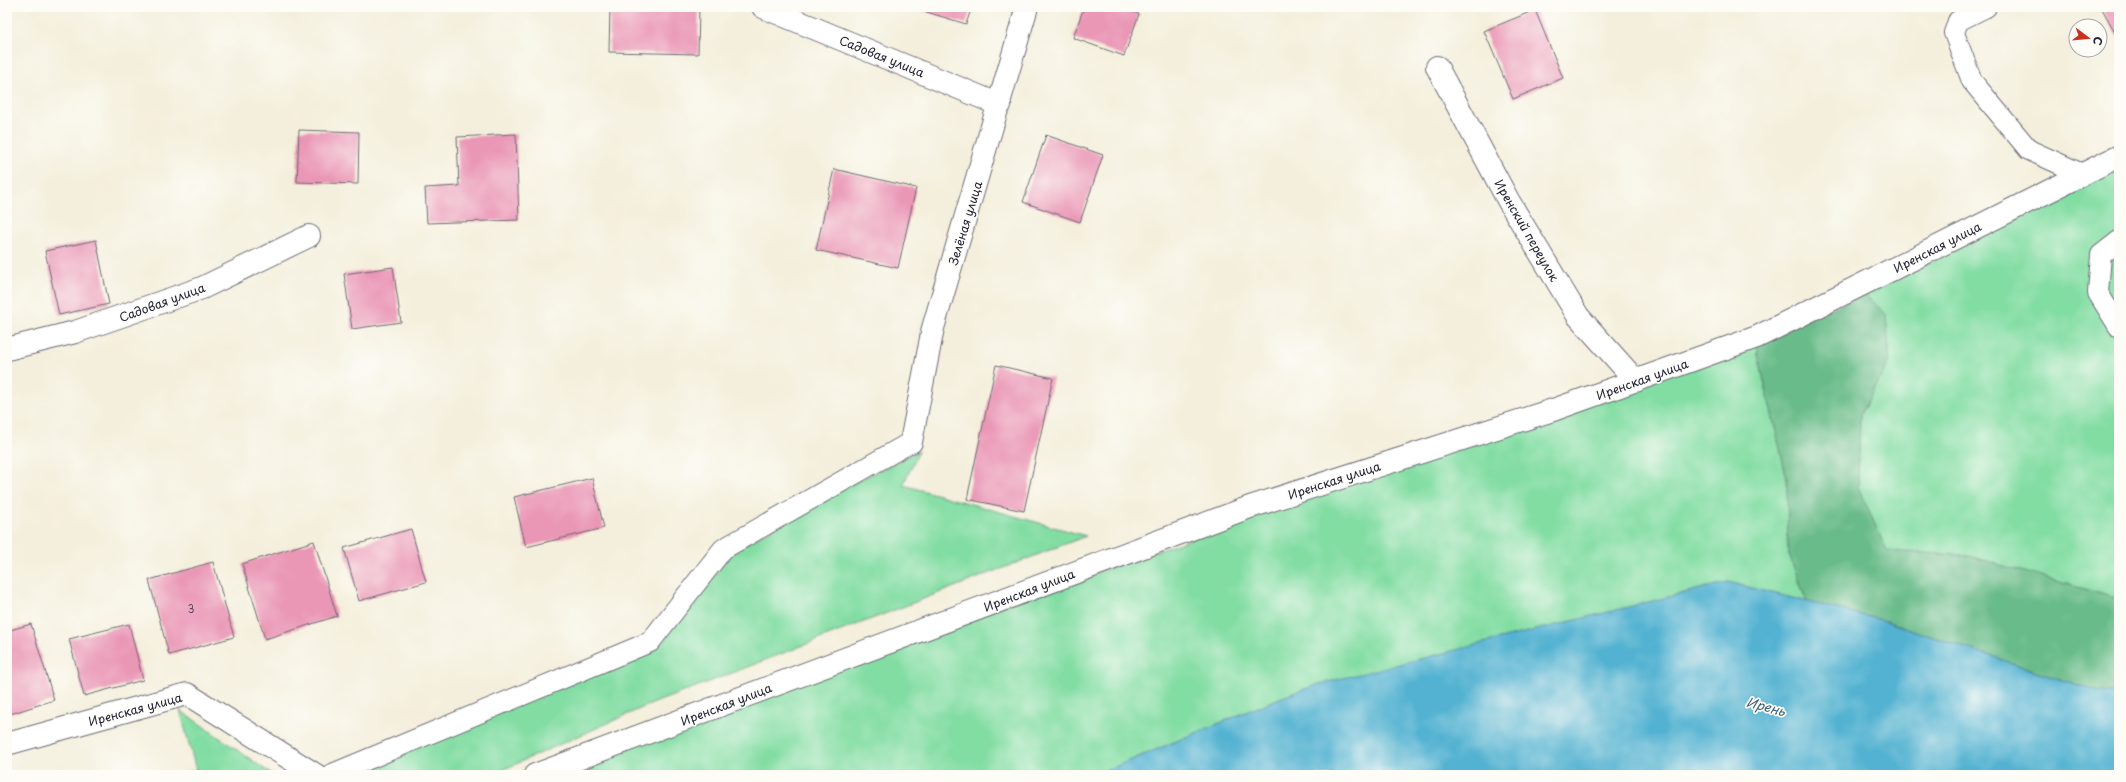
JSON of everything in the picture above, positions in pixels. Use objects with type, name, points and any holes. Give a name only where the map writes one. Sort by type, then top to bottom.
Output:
[{"type":"street","name":"Садовая улица","points":[[763,7],[1000,105]]},
{"type":"street","name":"Зелёная улица","points":[[911,442],[933,328],[1028,7]]},
{"type":"street","name":"Иренский переулок","points":[[1437,67],[1508,200],[1578,316],[1636,381]]},
{"type":"street","name":"Иренская улица","points":[[535,775],[1250,507],[1636,381],[1757,337],[2119,156]]},
{"type":"street","name":"Садовая улица","points":[[7,349],[75,332],[202,288],[309,236]]},
{"type":"street","name":"Иренская улица","points":[[7,744],[186,694],[316,775]]},
{"type":"lane","points":[[1986,7],[1958,20],[1954,33],[1972,81],[2029,150],[2082,174]]},
{"type":"lane","points":[[2119,241],[2101,255],[2098,293],[2119,328]]},
{"type":"lane","points":[[330,775],[650,642],[723,549],[911,442]]},
{"type":"green space","points":[[2119,167],[2119,599],[1965,555],[1887,552],[1858,487],[1860,415],[1889,361],[1865,295]]},
{"type":"green space","points":[[1865,295],[1886,314],[1890,361],[1860,415],[1858,487],[1887,551],[1965,555],[2119,599],[2119,694],[2099,692],[1882,620],[1807,602],[1788,552],[1787,479],[1758,355],[1757,337]]},
{"type":"green space","points":[[1757,337],[1758,355],[1787,479],[1788,552],[1807,602],[1728,582],[1282,697],[1095,775],[544,775],[611,746]]},
{"type":"green space","points":[[919,451],[903,485],[1086,536],[644,707],[491,775],[342,775],[658,647],[732,553],[818,500]]},
{"type":"green space","points":[[180,710],[273,775],[174,775],[196,770]]},
{"type":"water","name":"Ирень","points":[[1728,582],[1882,620],[2099,692],[2119,694],[2119,775],[1095,775],[1282,697],[1319,684]]},
{"type":"building","points":[[610,7],[699,7],[698,54],[609,52]]},
{"type":"building","points":[[917,7],[972,7],[966,24],[917,9]]},
{"type":"building","points":[[1084,7],[1120,7],[1139,14],[1124,56],[1073,38]]},
{"type":"building","points":[[2101,7],[2119,7],[2119,33],[2116,34]]},
{"type":"building","points":[[1535,10],[1563,78],[1513,99],[1484,31]]},
{"type":"building","points":[[299,130],[359,132],[358,184],[297,182]]},
{"type":"building","points":[[516,134],[519,220],[427,223],[425,188],[459,186],[457,137]]},
{"type":"building","points":[[1046,135],[1103,155],[1080,222],[1023,202]]},
{"type":"building","points":[[834,169],[916,188],[898,268],[816,250]]},
{"type":"building","points":[[96,240],[109,304],[59,315],[45,251]]},
{"type":"building","points":[[393,267],[401,322],[352,329],[344,274]]},
{"type":"building","points":[[996,365],[1053,378],[1024,511],[967,499]]},
{"type":"building","points":[[592,478],[604,528],[526,547],[514,497]]},
{"type":"building","points":[[411,529],[426,582],[359,601],[344,548]]},
{"type":"building","points":[[314,541],[337,616],[265,639],[242,564]]},
{"type":"building","points":[[213,562],[234,637],[169,655],[149,580]]},
{"type":"building","points":[[31,624],[54,700],[7,715],[7,631]]},
{"type":"building","points":[[129,624],[143,680],[84,696],[69,639]]}]
